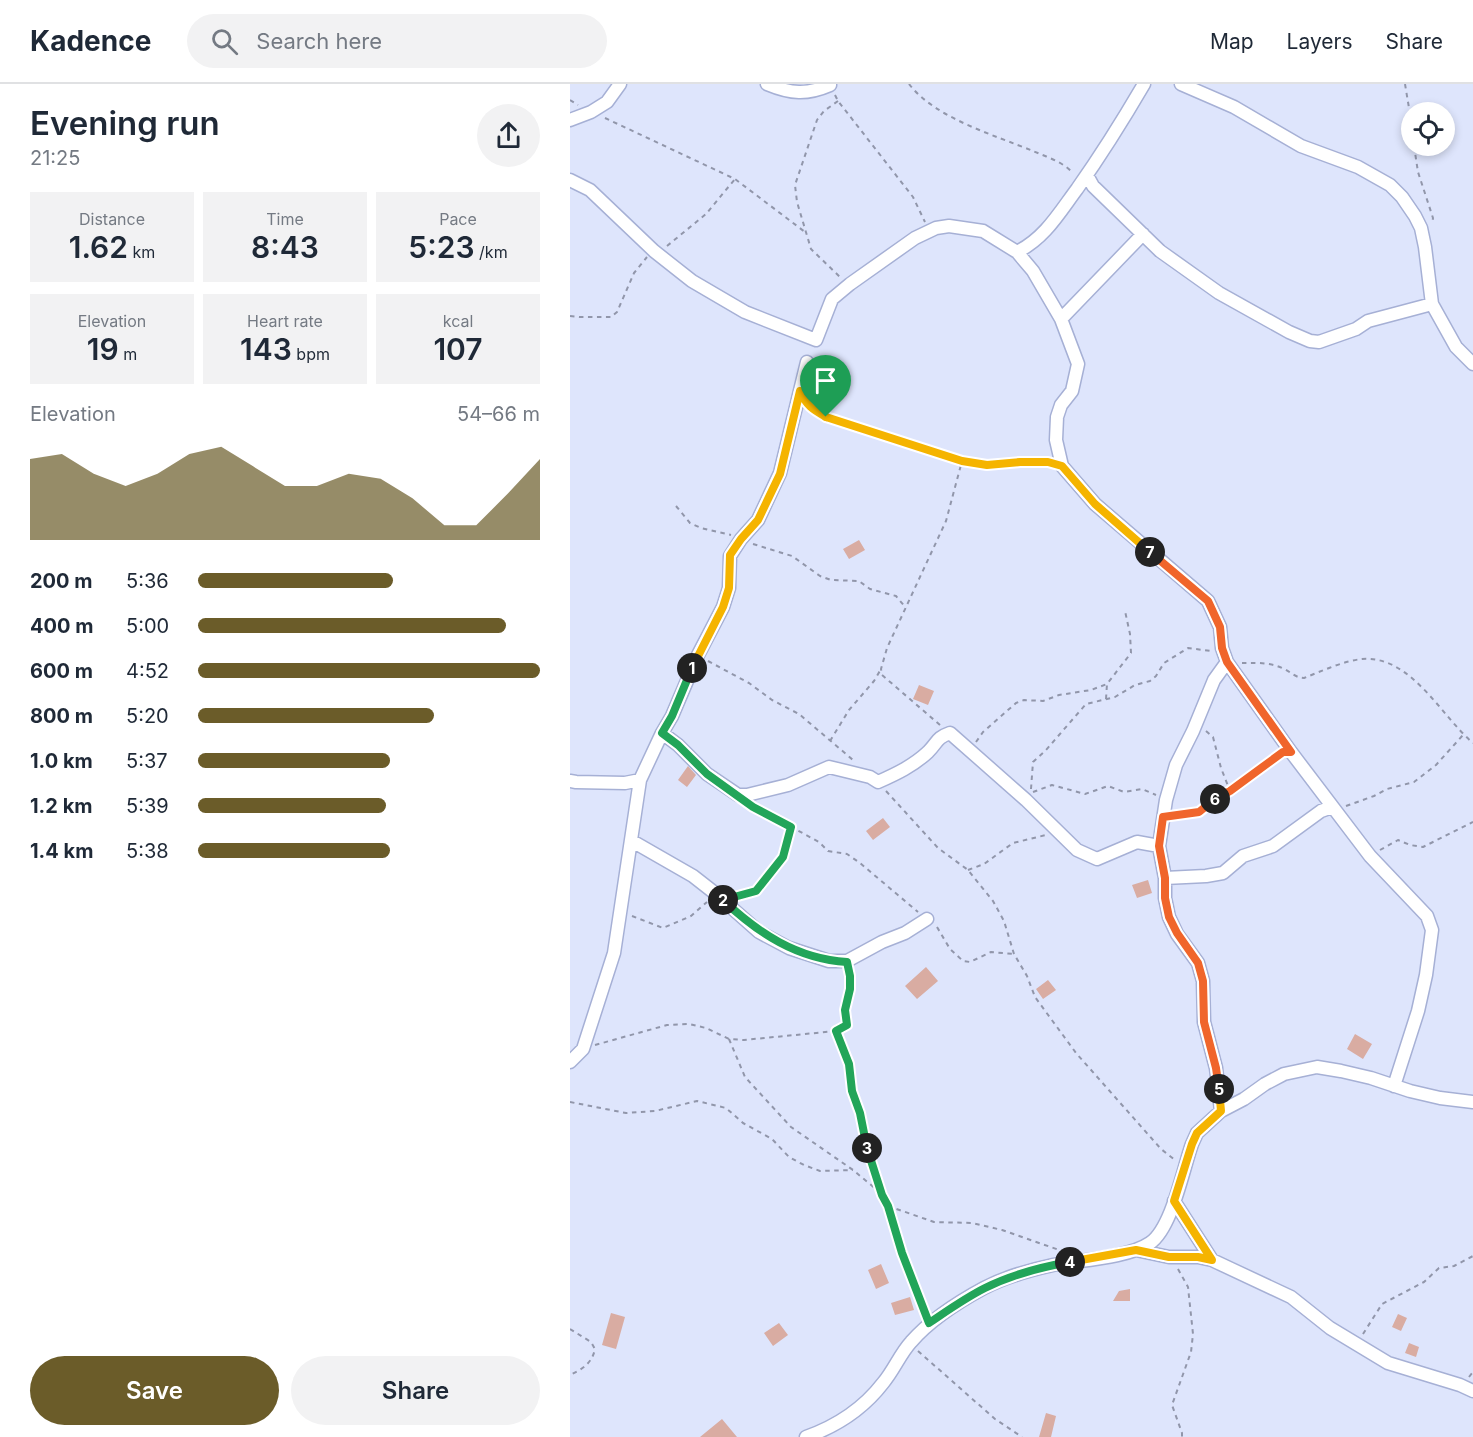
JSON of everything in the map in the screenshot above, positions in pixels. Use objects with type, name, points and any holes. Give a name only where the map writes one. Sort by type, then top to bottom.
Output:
[{"type":"street","points":[[570,120],[607,102],[620,84]]},
{"type":"street","points":[[767,84],[798,93],[817,91],[830,85]]},
{"type":"street","points":[[1017,252],[1030,245],[1052,224],[1084,179],[1144,84]]},
{"type":"street","points":[[1181,84],[1234,107],[1301,146],[1358,167],[1390,185],[1402,197],[1421,228],[1432,304],[1456,347],[1473,364]]},
{"type":"street","points":[[1084,179],[1160,251],[1219,292],[1289,332],[1310,341],[1319,342],[1356,329],[1368,321],[1432,304]]},
{"type":"street","points":[[570,180],[590,190],[654,251],[692,281],[745,312],[816,340],[832,299],[915,238],[936,228],[949,226],[983,231],[1017,252],[1033,271],[1062,319],[1078,364],[1072,391],[1061,405],[1056,417],[1056,440],[1062,466],[1095,504],[1208,601],[1220,627],[1222,648],[1227,662],[1291,752],[1370,856],[1427,916],[1432,930],[1426,975],[1418,1011],[1394,1086]]},
{"type":"street","points":[[1062,319],[1143,234]]},
{"type":"street","points":[[570,1062],[583,1049],[614,953],[640,780],[723,607],[729,588],[730,555],[758,520],[780,474],[807,362]]},
{"type":"street","points":[[1221,1111],[1216,1068],[1204,1022],[1203,981],[1198,963],[1169,917],[1159,846],[1166,800],[1176,765],[1214,680],[1227,662]]},
{"type":"street","points":[[662,733],[678,745],[707,774],[738,795],[788,785],[829,767],[874,779],[903,771],[928,752],[940,737],[950,733],[1077,850],[1096,859],[1137,842],[1159,846]]},
{"type":"street","points":[[570,781],[625,783],[640,780]]},
{"type":"street","points":[[1165,878],[1223,873],[1243,856],[1273,846],[1321,811],[1334,809]]},
{"type":"street","points":[[632,841],[693,876],[759,932],[789,948],[829,960],[847,962],[882,942],[905,933],[927,919]]},
{"type":"street","points":[[806,1437],[826,1433],[847,1418],[884,1383],[909,1343],[929,1323],[986,1287],[1053,1265],[1136,1250],[1151,1242],[1167,1221],[1197,1133],[1221,1111],[1284,1074],[1317,1067],[1361,1076],[1440,1098],[1473,1102]]},
{"type":"street","points":[[1174,1201],[1212,1260]]},
{"type":"street","points":[[1136,1250],[1169,1257],[1198,1257],[1212,1260],[1291,1297],[1330,1328],[1388,1363],[1473,1391]]},
{"type":"path","points":[[909,84],[929,104],[956,119],[1051,158],[1084,179]]},
{"type":"path","points":[[1405,84],[1408,102]]},
{"type":"path","points":[[830,85],[838,101],[913,197],[930,232]]},
{"type":"path","points":[[570,100],[735,179],[805,232]]},
{"type":"path","points":[[838,101],[824,111],[817,120],[795,185],[797,202],[811,249],[850,284]]},
{"type":"path","points":[[1416,156],[1418,172],[1433,218],[1431,228]]},
{"type":"path","points":[[570,316],[611,316],[617,312],[634,273],[648,256],[666,246],[705,214],[735,179]]},
{"type":"path","points":[[800,391],[811,409],[826,417],[962,461],[987,465],[1048,462],[1062,466]]},
{"type":"path","points":[[830,741],[849,710],[874,681],[881,669],[887,648],[946,521],[962,461]]},
{"type":"path","points":[[676,506],[690,523],[701,528],[732,535],[792,556],[820,576],[831,580],[859,581],[870,589],[896,596],[906,608]]},
{"type":"path","points":[[970,750],[983,732],[1016,703],[1091,690],[1107,684],[1131,653],[1125,611]]},
{"type":"path","points":[[1166,800],[1142,789],[1124,792],[1108,786],[1085,794],[1052,785],[1030,793],[1033,762],[1047,750],[1086,704],[1115,697],[1135,685],[1150,681],[1164,663],[1188,648],[1208,652],[1222,648]]},
{"type":"path","points":[[698,655],[799,714],[874,779],[938,848],[968,870],[993,901],[1004,921],[1014,954],[1027,976],[1035,997],[1076,1053],[1161,1149],[1184,1167]]},
{"type":"path","points":[[1227,662],[1281,667],[1300,678],[1305,678],[1352,661],[1364,659],[1379,661],[1393,666],[1418,683],[1463,735],[1473,743]]},
{"type":"path","points":[[881,669],[882,675],[950,733]]},
{"type":"path","points":[[1106,699],[1107,684]]},
{"type":"path","points":[[1193,731],[1206,731],[1213,737],[1230,791]]},
{"type":"path","points":[[1334,809],[1374,796],[1387,789],[1414,782],[1436,765],[1463,735]]},
{"type":"path","points":[[1163,817],[1199,812],[1212,800],[1230,791],[1283,752],[1291,752]]},
{"type":"path","points":[[738,795],[753,807],[819,842],[828,851],[847,854],[860,863],[937,927],[950,949],[963,961],[970,962],[991,952],[1014,954]]},
{"type":"path","points":[[1370,856],[1398,840],[1423,847],[1473,822]]},
{"type":"path","points":[[620,915],[630,916],[663,928],[691,916],[719,897],[756,891],[783,857],[791,827]]},
{"type":"path","points":[[968,870],[984,864],[1013,843],[1060,833]]},
{"type":"path","points":[[583,1049],[667,1025],[689,1024],[706,1028],[729,1039],[744,1040],[836,1031],[847,1025],[845,1010],[850,989],[850,976],[847,962]]},
{"type":"path","points":[[836,1031],[849,1064],[852,1091],[882,1195],[888,1206],[902,1253],[929,1323]]},
{"type":"path","points":[[729,1039],[745,1077],[791,1127],[853,1170],[882,1195]]},
{"type":"path","points":[[570,1102],[626,1113],[656,1111],[697,1101],[726,1108],[743,1123],[772,1139],[789,1157],[804,1165],[820,1171],[853,1170]]},
{"type":"path","points":[[888,1206],[934,1222],[972,1223],[1002,1230],[1062,1251]]},
{"type":"path","points":[[1357,1343],[1382,1304],[1424,1282],[1439,1268],[1454,1266],[1473,1256]]},
{"type":"path","points":[[1169,1257],[1188,1287],[1193,1334],[1191,1352],[1172,1405],[1182,1437]]},
{"type":"path","points":[[570,1329],[591,1342],[595,1349],[593,1357],[582,1370],[570,1375]]},
{"type":"path","points":[[909,1343],[995,1419],[1022,1437]]},
{"type":"building","points":[[859,540],[865,550],[849,559],[843,549]]},
{"type":"building","points":[[919,685],[934,691],[928,705],[913,699]]},
{"type":"building","points":[[688,766],[696,775],[687,787],[678,780]]},
{"type":"building","points":[[883,818],[890,827],[873,840],[866,831]]},
{"type":"building","points":[[1148,880],[1152,893],[1137,898],[1132,885]]},
{"type":"building","points":[[926,967],[938,981],[917,999],[905,986]]},
{"type":"building","points":[[1048,980],[1056,990],[1043,999],[1036,989]]},
{"type":"building","points":[[1355,1034],[1372,1044],[1363,1059],[1347,1049]]},
{"type":"building","points":[[881,1264],[889,1283],[876,1289],[868,1270]]},
{"type":"building","points":[[1130,1289],[1130,1301],[1113,1301],[1119,1291]]},
{"type":"building","points":[[910,1297],[914,1310],[895,1315],[891,1303]]},
{"type":"building","points":[[611,1313],[625,1317],[616,1349],[602,1345]]},
{"type":"building","points":[[1398,1314],[1407,1318],[1401,1331],[1392,1327]]},
{"type":"building","points":[[779,1323],[788,1335],[773,1346],[764,1333]]},
{"type":"building","points":[[1409,1343],[1419,1347],[1416,1357],[1405,1353]]},
{"type":"building","points":[[1046,1413],[1056,1416],[1051,1437],[1039,1437]]},
{"type":"building","points":[[722,1419],[737,1437],[700,1437]]},
{"type":"route","points":[[800,391],[811,409],[826,417],[962,461],[987,465],[1048,462],[1062,466],[1095,504],[1208,601],[1220,627],[1222,648],[1227,662],[1291,752],[1283,752],[1230,791],[1212,800],[1199,812],[1163,817],[1159,846],[1165,878],[1165,898],[1169,917],[1198,963],[1203,981],[1204,1022],[1216,1068],[1221,1111],[1197,1133],[1174,1201],[1212,1260],[1198,1257],[1169,1257],[1136,1250],[1053,1265],[986,1287],[929,1323],[902,1253],[888,1206],[882,1195],[852,1091],[849,1064],[836,1031],[847,1025],[845,1010],[850,989],[850,976],[847,962],[829,960],[789,948],[759,932],[722,900],[756,891],[783,857],[791,827],[753,807],[707,774],[678,745],[662,733],[723,607],[729,588],[730,555],[758,520],[780,474],[800,391]]}]
